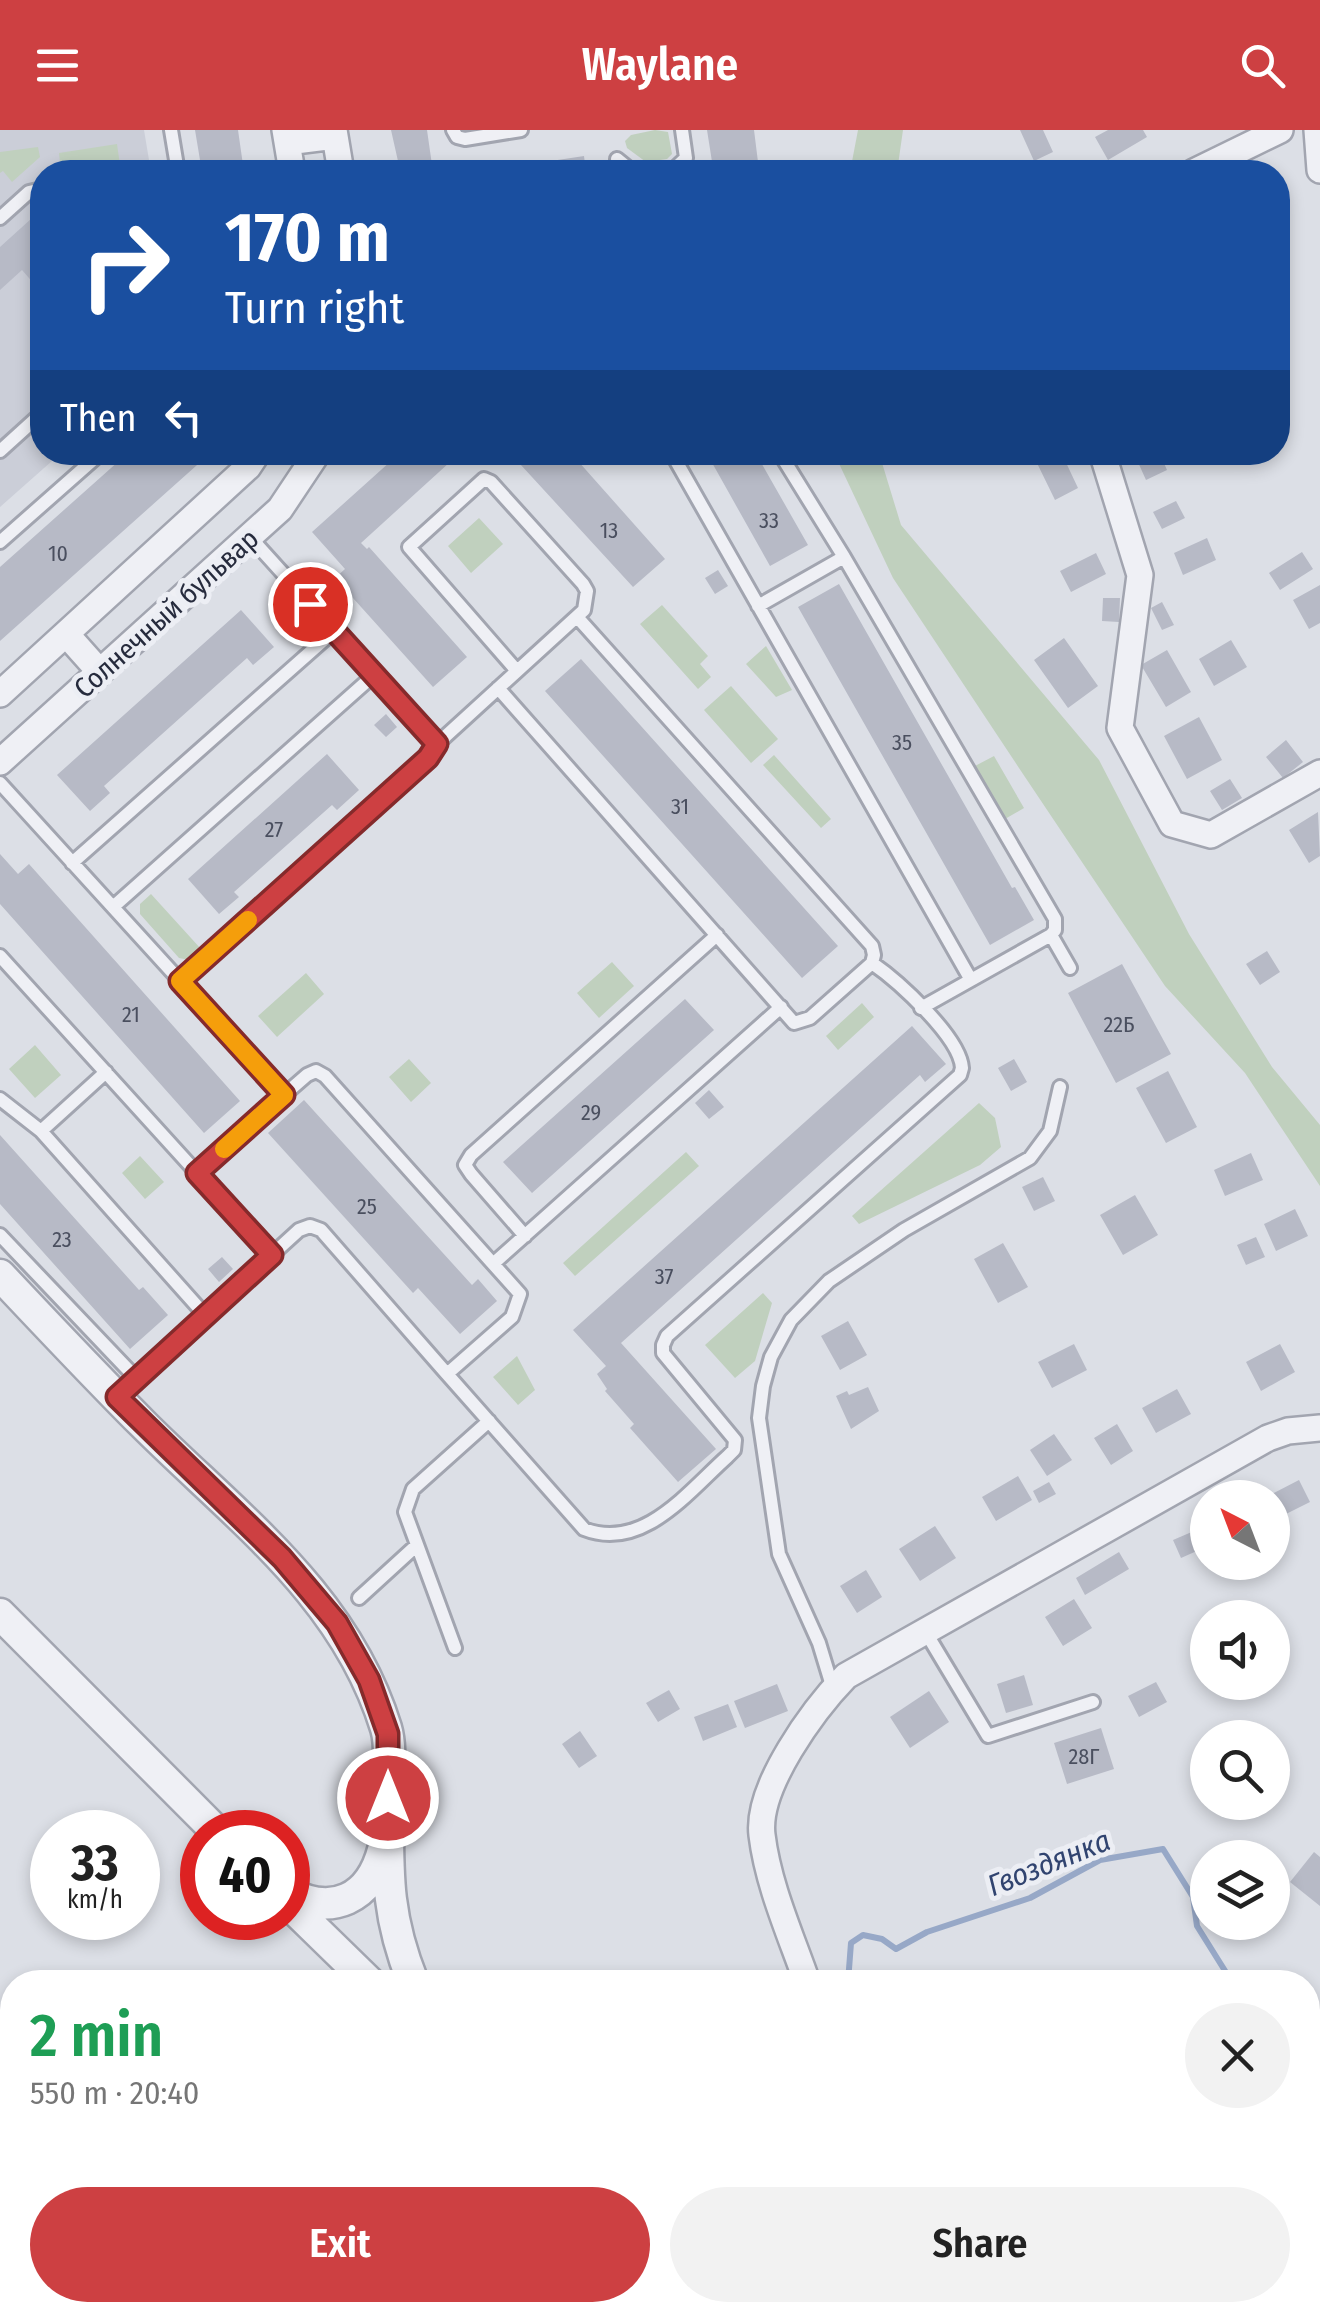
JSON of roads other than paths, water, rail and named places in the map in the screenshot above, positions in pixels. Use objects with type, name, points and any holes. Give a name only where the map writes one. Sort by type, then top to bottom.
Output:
[{"type":"street","points":[[1219,160],[1280,130]]},
{"type":"street","points":[[1317,130],[1320,170]]},
{"type":"street","points":[[286,136],[335,133],[338,160]]},
{"type":"street","name":"Солнечный бульвар","points":[[0,694],[249,465]]},
{"type":"street","name":"Солнечный бульвар","points":[[0,762],[250,538],[280,509],[309,465]]},
{"type":"street","points":[[1106,465],[1140,575],[1120,728],[1172,824],[1211,835],[1320,774]]},
{"type":"street","points":[[66,635],[100,672]]},
{"type":"street","points":[[0,1276],[126,1388],[337,1623],[369,1680],[388,1734],[388,1895],[397,1943],[408,1970]]},
{"type":"street","points":[[803,1970],[762,1834],[764,1808],[786,1757],[846,1676],[1268,1438],[1288,1431],[1320,1428]]},
{"type":"street","points":[[2,1620],[194,1810]]},
{"type":"street","points":[[310,1902],[338,1902],[366,1888],[378,1869],[388,1829]]},
{"type":"street","points":[[310,1924],[357,1970]]},
{"type":"lane","points":[[171,130],[176,160]]},
{"type":"lane","points":[[453,130],[457,137],[465,138],[520,130]]},
{"type":"lane","points":[[682,130],[684,160]]},
{"type":"lane","points":[[0,218],[30,192]]},
{"type":"lane","points":[[0,451],[30,424]]},
{"type":"lane","points":[[0,542],[87,465]]},
{"type":"lane","points":[[678,465],[972,980]]},
{"type":"lane","points":[[787,465],[1056,919],[1051,935],[921,1008]]},
{"type":"lane","points":[[180,981],[578,618],[587,600],[583,584],[491,482],[484,479],[409,547],[518,671]]},
{"type":"lane","points":[[250,538],[437,744]]},
{"type":"lane","points":[[758,606],[844,558]]},
{"type":"lane","points":[[498,688],[794,1022],[803,1022],[872,963],[872,946],[578,618]]},
{"type":"lane","points":[[72,863],[334,631]]},
{"type":"lane","points":[[112,907],[374,674]]},
{"type":"lane","points":[[0,783],[284,1095]]},
{"type":"lane","points":[[525,1236],[471,1174],[466,1165],[471,1155],[717,935]]},
{"type":"lane","points":[[1051,935],[1070,968]]},
{"type":"lane","points":[[0,956],[272,1255]]},
{"type":"lane","points":[[0,1235],[126,1388],[299,1230],[310,1226],[321,1230],[584,1529],[602,1536],[624,1534],[659,1518],[734,1450],[736,1440],[668,1359],[663,1344],[667,1336],[960,1075],[962,1061],[956,1047],[895,979],[872,963]]},
{"type":"lane","points":[[494,1263],[781,1007]]},
{"type":"lane","points":[[197,1173],[307,1075],[316,1071],[325,1076],[520,1294],[515,1312],[448,1374]]},
{"type":"lane","points":[[41,1131],[106,1072]]},
{"type":"lane","points":[[833,1690],[819,1643],[780,1554],[759,1418],[772,1358],[792,1320],[829,1280],[904,1230],[1030,1158],[1050,1131],[1060,1087]]},
{"type":"lane","points":[[0,1099],[41,1131],[205,1315]]},
{"type":"lane","points":[[455,1648],[406,1512],[413,1489],[489,1421]]},
{"type":"lane","points":[[359,1598],[418,1545]]},
{"type":"lane","points":[[925,1631],[988,1736],[1093,1702]]},
{"type":"waterway","name":"Гвоздянка","points":[[849,1970],[851,1943],[863,1935],[882,1939],[896,1949],[927,1932],[1030,1898],[1100,1860],[1163,1849],[1193,1897],[1197,1926],[1224,1970]]}]
